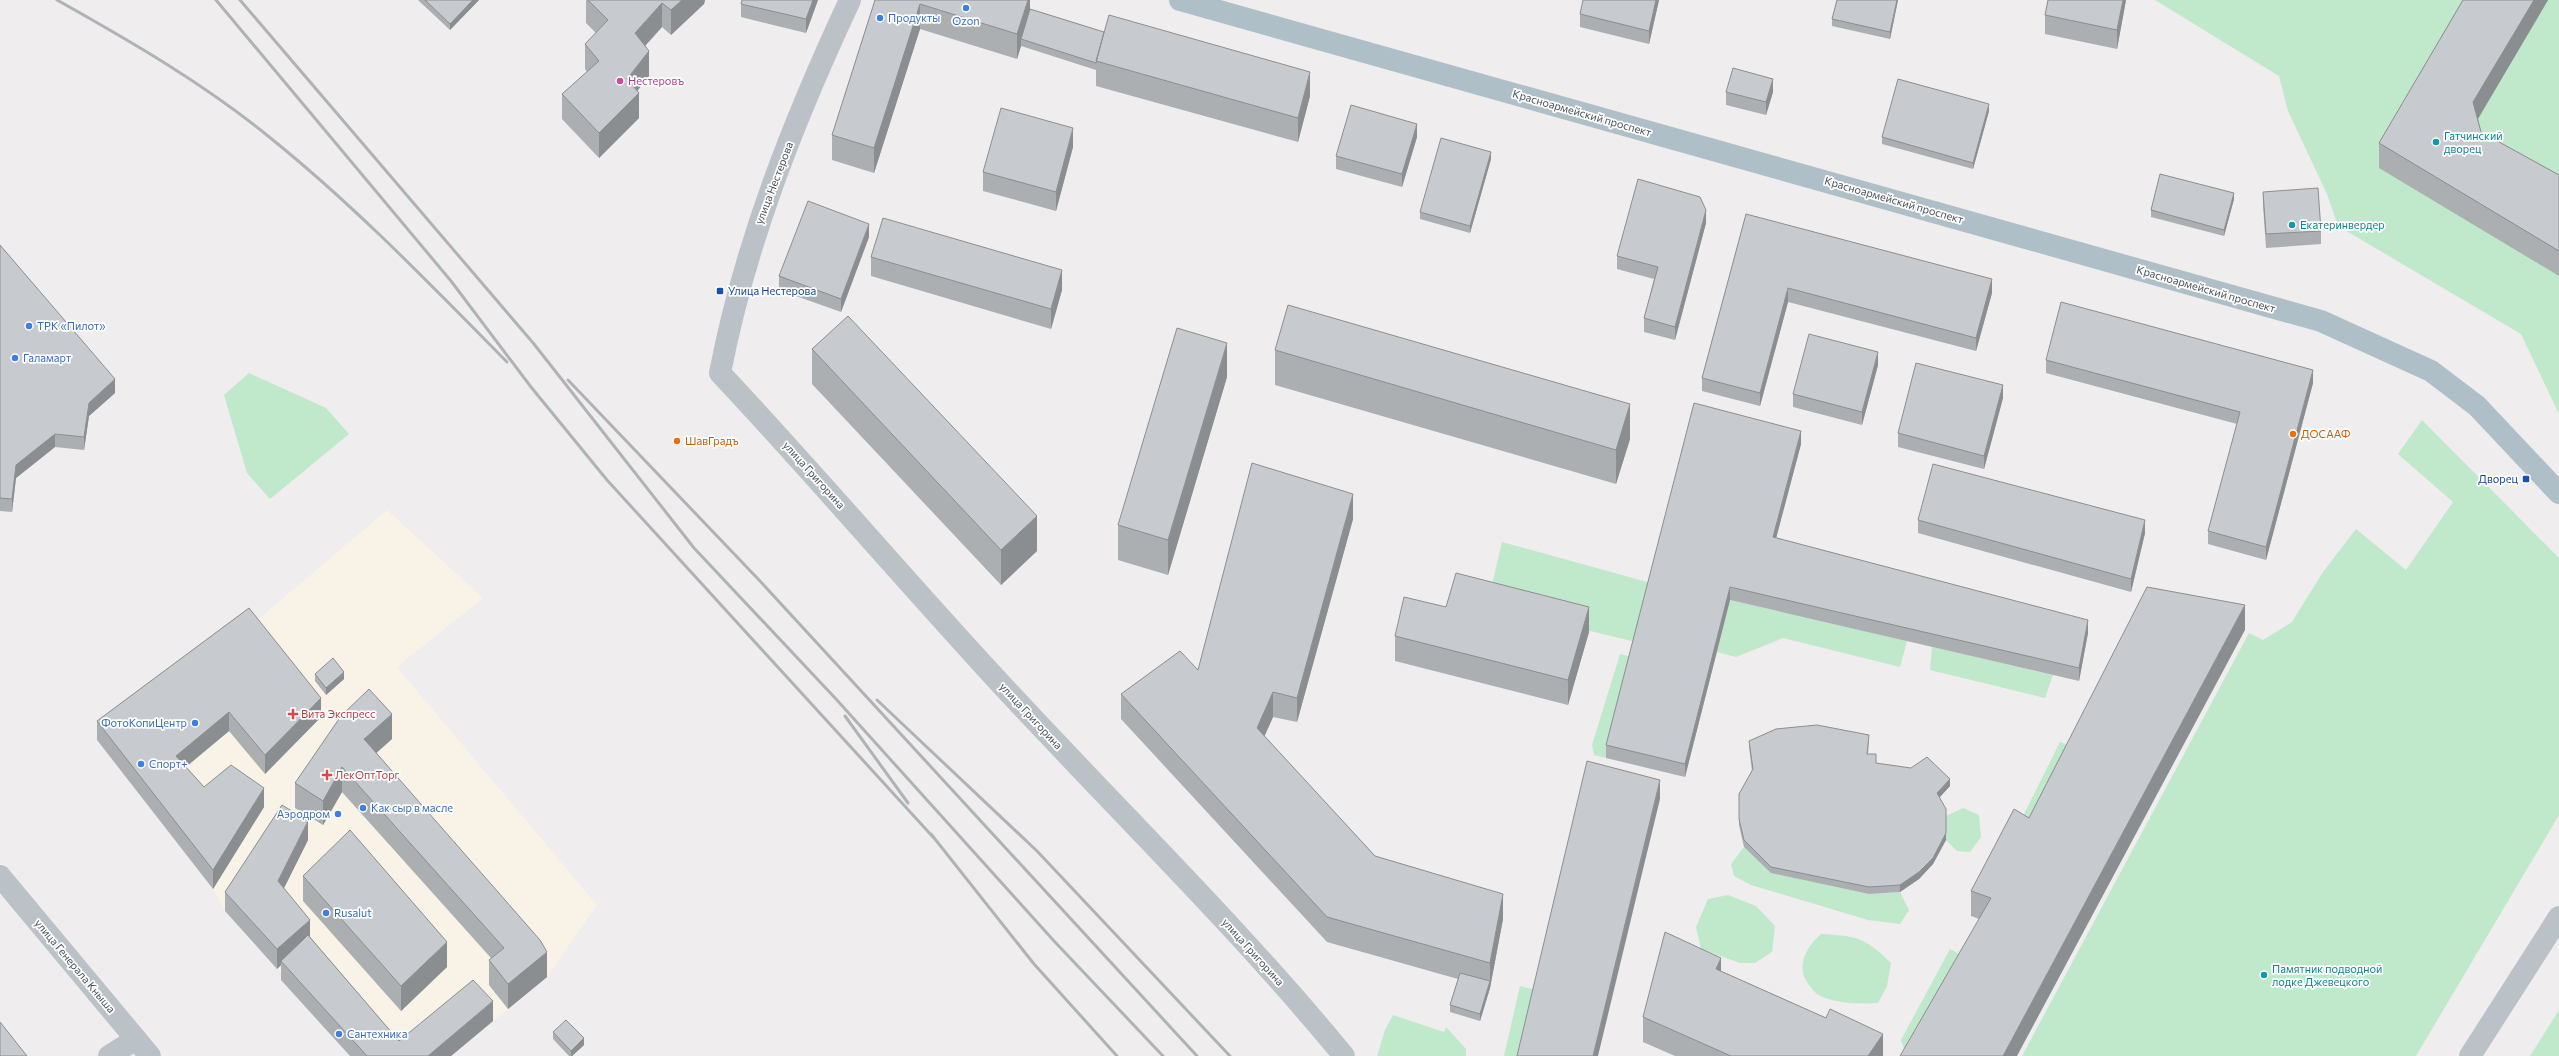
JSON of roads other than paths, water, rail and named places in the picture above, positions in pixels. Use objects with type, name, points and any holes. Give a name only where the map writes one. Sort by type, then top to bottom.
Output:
[{"type":"main road","name":"Красноармейский проспект","points":[[1180,0],[2321,321],[2431,372],[2477,406],[2559,493]]},
{"type":"street","name":"улица Нестерова","points":[[720,373],[731,315],[766,199],[826,52],[850,0]]},
{"type":"street","name":"улица Григорина","points":[[720,373],[785,442],[988,670],[1225,921],[1344,1056]]},
{"type":"street","name":"улица Генерала Кныша","points":[[0,876],[150,1056]]},
{"type":"street","points":[[2470,1056],[2559,917]]},
{"type":"street","points":[[109,1056],[136,1039]]},
{"type":"railway","points":[[57,0],[112,31],[192,80],[268,136],[300,162],[361,217],[507,362]]},
{"type":"railway","points":[[216,0],[451,281],[531,387],[607,480],[933,837]]},
{"type":"railway","points":[[240,0],[534,344],[694,548],[836,699],[1054,941],[1163,1056]]},
{"type":"railway","points":[[568,380],[760,581],[1197,1056]]},
{"type":"railway","points":[[877,700],[1037,851],[1230,1056]]},
{"type":"railway","points":[[845,716],[908,803]]},
{"type":"railway","points":[[931,834],[1034,964],[1117,1056]]},
{"type":"place","name":"Ozon","points":[[966,8]]},
{"type":"place","name":"Продукты","points":[[880,18]]},
{"type":"place","name":"Нестеровъ","points":[[620,81]]},
{"type":"place","name":"Гатчинский дворец","points":[[2436,142]]},
{"type":"place","name":"Екатеринвердер","points":[[2292,225]]},
{"type":"place","name":"Улица Нестерова","points":[[720,291]]},
{"type":"place","name":"ТРК «Пилот»","points":[[29,326]]},
{"type":"place","name":"Галамарт","points":[[15,358]]},
{"type":"place","name":"ДОСААФ","points":[[2293,434]]},
{"type":"place","name":"ШавГрадъ","points":[[677,441]]},
{"type":"place","name":"Дворец","points":[[2526,479]]},
{"type":"place","name":"Вита Экспресс","points":[[293,714]]},
{"type":"place","name":"ФотоКопиЦентр","points":[[195,723]]},
{"type":"place","name":"Спорт+","points":[[141,764]]},
{"type":"place","name":"ЛекОптТорг","points":[[327,775]]},
{"type":"place","name":"Как сыр в масле","points":[[363,808]]},
{"type":"place","name":"Аэродром","points":[[338,814]]},
{"type":"place","name":"Rusalut","points":[[326,913]]},
{"type":"place","name":"Памятник подводной лодке Джевецкого","points":[[2264,975]]},
{"type":"place","name":"Сантехника","points":[[339,1034]]}]
